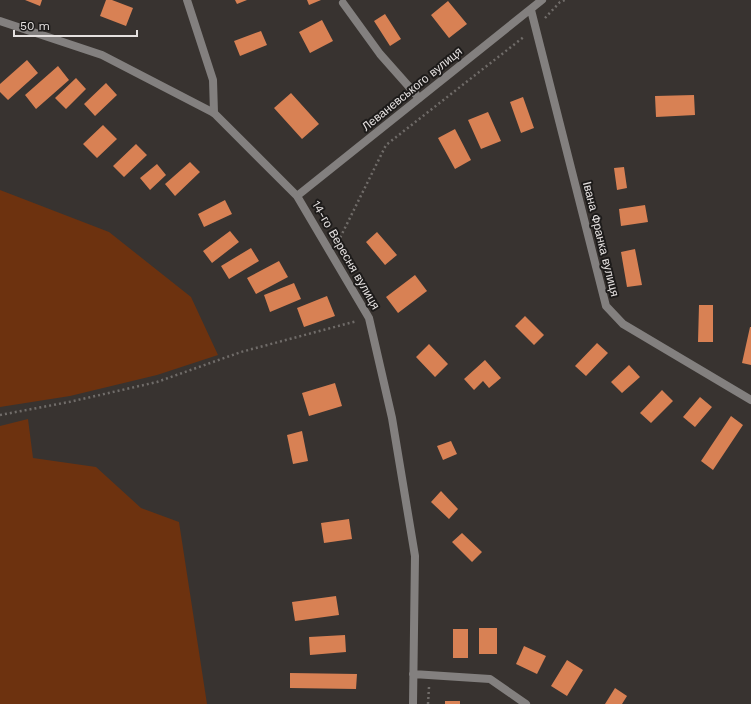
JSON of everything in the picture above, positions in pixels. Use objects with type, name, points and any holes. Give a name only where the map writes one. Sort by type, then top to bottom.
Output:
[{"type":"street","points":[[187,0],[213,80],[214,113]]},
{"type":"street","name":"Леваневського вулиця","points":[[297,196],[542,0]]},
{"type":"street","points":[[343,3],[380,54],[420,98]]},
{"type":"street","name":"Івана Франка вулиця","points":[[531,10],[606,306],[623,324],[751,400]]},
{"type":"street","name":"14-го Вересня вулиця","points":[[0,21],[102,55],[214,113],[297,196],[369,318],[392,418],[415,556],[413,704]]},
{"type":"street","points":[[413,674],[490,679],[526,704]]},
{"type":"path","points":[[332,255],[386,145],[536,28],[560,2],[565,0]]},
{"type":"path","points":[[0,415],[69,402],[157,382],[242,352],[330,327],[369,318]]},
{"type":"path","points":[[428,704],[429,674]]},
{"type":"shaded area","points":[[0,190],[109,232],[191,297],[218,355],[157,375],[70,396],[0,407]]},
{"type":"shaded area","points":[[28,419],[33,458],[96,467],[141,508],[179,522],[207,704],[0,704],[0,426]]},
{"type":"building","points":[[25,0],[42,0],[40,6]]},
{"type":"building","points":[[106,0],[112,0],[133,8],[126,26],[100,16]]},
{"type":"building","points":[[235,0],[247,0],[237,4]]},
{"type":"building","points":[[307,0],[321,0],[309,5]]},
{"type":"building","points":[[448,1],[467,24],[449,38],[431,15]]},
{"type":"building","points":[[385,14],[401,39],[390,46],[374,21]]},
{"type":"building","points":[[322,20],[333,41],[310,53],[299,32]]},
{"type":"building","points":[[261,31],[267,45],[240,56],[234,41]]},
{"type":"building","points":[[27,60],[38,73],[8,100],[0,92],[0,84]]},
{"type":"building","points":[[58,66],[69,80],[36,109],[25,95]]},
{"type":"building","points":[[76,78],[86,89],[66,109],[55,98]]},
{"type":"building","points":[[106,83],[117,95],[95,116],[84,104]]},
{"type":"building","points":[[291,93],[319,124],[302,139],[274,108]]},
{"type":"building","points":[[694,95],[695,115],[656,117],[655,96]]},
{"type":"building","points":[[523,97],[534,128],[521,133],[510,102]]},
{"type":"building","points":[[488,112],[501,141],[481,149],[468,120]]},
{"type":"building","points":[[103,125],[117,139],[97,158],[83,144]]},
{"type":"building","points":[[455,129],[471,160],[455,169],[438,138]]},
{"type":"building","points":[[136,144],[147,155],[124,177],[113,166]]},
{"type":"building","points":[[190,162],[200,172],[175,196],[165,184]]},
{"type":"building","points":[[157,164],[166,175],[150,190],[140,178]]},
{"type":"building","points":[[624,167],[627,188],[617,190],[614,168]]},
{"type":"building","points":[[225,200],[232,214],[204,227],[198,214]]},
{"type":"building","points":[[645,205],[648,222],[621,226],[619,209]]},
{"type":"building","points":[[230,231],[239,242],[212,263],[203,251]]},
{"type":"building","points":[[377,232],[397,255],[385,265],[366,242]]},
{"type":"building","points":[[251,248],[259,261],[229,279],[221,266]]},
{"type":"building","points":[[635,249],[642,285],[627,287],[621,252]]},
{"type":"building","points":[[279,261],[288,277],[256,294],[247,278]]},
{"type":"building","points":[[415,275],[427,291],[398,313],[386,297]]},
{"type":"building","points":[[294,283],[301,299],[270,312],[264,295]]},
{"type":"building","points":[[327,296],[335,316],[304,327],[297,308]]},
{"type":"building","points":[[699,305],[713,305],[713,342],[698,342]]},
{"type":"building","points":[[525,316],[544,335],[534,345],[515,326]]},
{"type":"building","points":[[751,327],[751,365],[742,363]]},
{"type":"building","points":[[597,343],[608,353],[586,376],[575,366]]},
{"type":"building","points":[[429,344],[448,364],[435,377],[416,357]]},
{"type":"building","points":[[485,360],[501,378],[489,388],[483,381],[474,390],[464,379]]},
{"type":"building","points":[[629,365],[640,377],[622,393],[611,382]]},
{"type":"building","points":[[335,383],[342,406],[309,416],[302,393]]},
{"type":"building","points":[[662,390],[673,401],[651,423],[640,413]]},
{"type":"building","points":[[700,397],[712,407],[695,427],[683,417]]},
{"type":"building","points":[[731,416],[743,425],[713,470],[701,461]]},
{"type":"building","points":[[302,431],[308,461],[293,464],[287,435]]},
{"type":"building","points":[[451,441],[457,454],[443,460],[437,446]]},
{"type":"building","points":[[441,491],[458,509],[449,519],[431,502]]},
{"type":"building","points":[[349,519],[352,539],[324,543],[321,523]]},
{"type":"building","points":[[462,533],[482,552],[472,562],[452,542]]},
{"type":"building","points":[[336,596],[339,615],[295,621],[292,602]]},
{"type":"building","points":[[479,628],[497,628],[497,654],[479,654]]},
{"type":"building","points":[[453,629],[468,629],[468,658],[453,658]]},
{"type":"building","points":[[345,635],[346,652],[310,655],[309,637]]},
{"type":"building","points":[[524,646],[546,656],[537,674],[516,664]]},
{"type":"building","points":[[567,660],[583,670],[567,696],[551,686]]},
{"type":"building","points":[[290,673],[357,674],[356,689],[290,688]]},
{"type":"building","points":[[615,688],[627,696],[622,704],[605,704]]},
{"type":"building","points":[[445,701],[460,701],[460,704],[445,704]]}]
